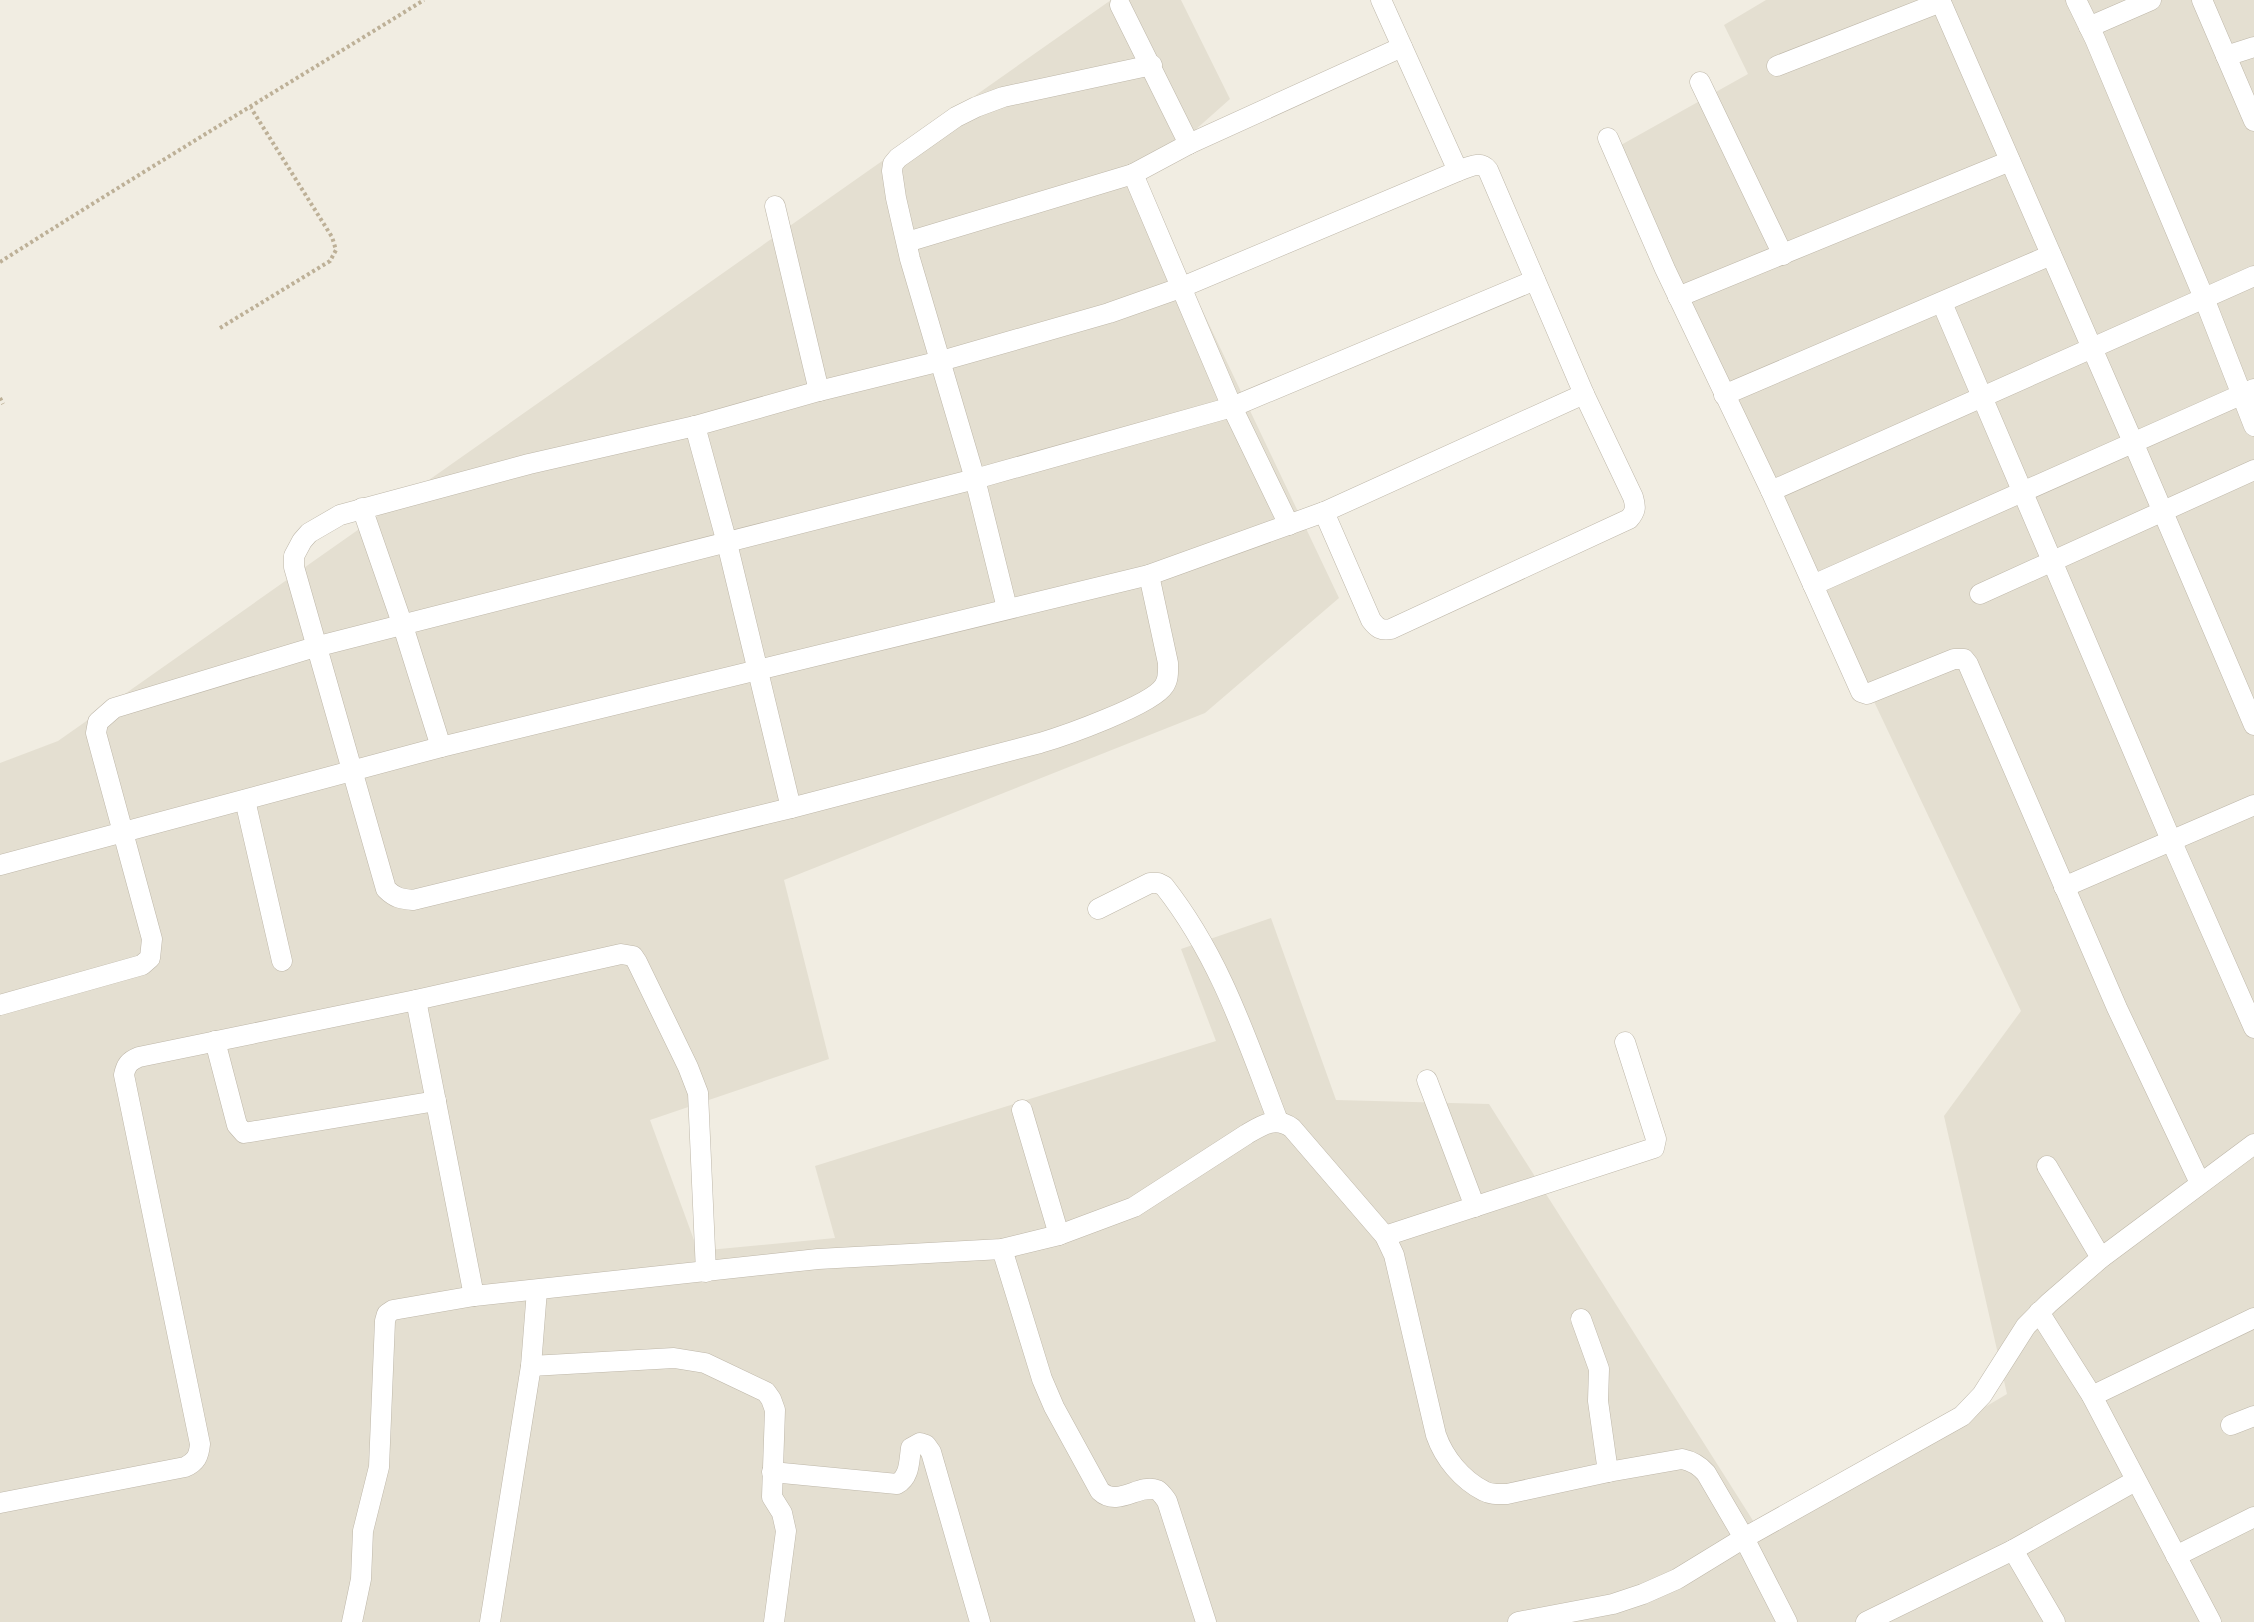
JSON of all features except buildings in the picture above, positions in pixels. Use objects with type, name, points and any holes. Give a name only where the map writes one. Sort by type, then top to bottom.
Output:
[{"type":"street","points":[[1381,0],[1458,171]]},
{"type":"street","points":[[2076,0],[2204,298],[2247,392],[2254,426]]},
{"type":"street","points":[[2089,27],[2151,0]]},
{"type":"street","points":[[2202,0],[2254,121]]},
{"type":"street","points":[[1777,66],[1941,1],[2254,725]]},
{"type":"street","points":[[1120,4],[1189,144]]},
{"type":"street","points":[[906,242],[1133,174],[1189,144],[1402,47]]},
{"type":"street","points":[[2226,56],[2254,47]]},
{"type":"street","points":[[1007,608],[975,479],[906,242],[896,198],[893,164],[898,158],[956,117],[976,107],[1003,97],[1152,66]]},
{"type":"street","points":[[1700,82],[1783,255]]},
{"type":"street","points":[[1608,138],[1678,297],[1771,491],[1864,694],[1954,659],[1964,659],[1968,664],[2117,1008],[2200,1184]]},
{"type":"street","points":[[1678,297],[2010,161]]},
{"type":"street","points":[[1149,575],[1168,663],[1168,678],[1153,698],[1068,735],[1040,743],[790,808],[413,900],[400,899],[393,896],[387,889],[315,647],[294,567],[294,556],[309,533],[340,515],[362,508],[529,464],[695,426],[1109,314],[1180,288],[1479,164],[1488,170],[1584,394],[1633,497],[1636,507],[1634,513],[1629,519],[1391,629],[1384,630],[1377,628],[1371,620],[1324,512]]},
{"type":"street","points":[[1133,174],[1232,407],[1289,525]]},
{"type":"street","points":[[775,206],[819,391]]},
{"type":"street","points":[[1724,395],[2051,255]]},
{"type":"street","points":[[1771,491],[2254,276]]},
{"type":"street","points":[[0,1005],[142,965],[150,958],[152,939],[96,733],[98,722],[114,708],[315,647],[975,479],[1232,407],[1535,280]]},
{"type":"street","points":[[1942,303],[2171,840],[2254,1028]]},
{"type":"street","points":[[1813,585],[2247,392]]},
{"type":"street","points":[[0,865],[441,747],[1149,575],[1324,512],[1584,394]]},
{"type":"street","points":[[695,426],[727,543],[790,808]]},
{"type":"street","points":[[1980,594],[2254,470]]},
{"type":"street","points":[[362,508],[403,626],[441,747]]},
{"type":"street","points":[[245,800],[282,961]]},
{"type":"street","points":[[2064,887],[2254,805]]},
{"type":"street","points":[[1098,909],[1150,883],[1164,886],[1212,961],[1232,999],[1278,1121]]},
{"type":"street","points":[[0,1503],[185,1467],[194,1462],[199,1454],[200,1444],[124,1075],[131,1060],[139,1057],[416,1000],[621,954],[633,956],[688,1066],[698,1094],[706,1272]]},
{"type":"street","points":[[416,1000],[474,1296]]},
{"type":"street","points":[[215,1041],[237,1125],[244,1133],[436,1101]]},
{"type":"street","points":[[1385,1236],[1653,1148],[1656,1139],[1625,1042]]},
{"type":"street","points":[[1427,1080],[1475,1207]]},
{"type":"street","points":[[1022,1110],[1059,1235]]},
{"type":"street","points":[[352,1622],[361,1579],[363,1531],[379,1467],[387,1314],[400,1309],[474,1296],[818,1259],[1002,1249],[1059,1235],[1134,1207],[1262,1125],[1278,1121],[1292,1128],[1385,1236],[1394,1256],[1436,1435],[1441,1450],[1450,1463],[1476,1486],[1492,1494],[1507,1494],[1608,1472],[1682,1459],[1691,1461],[1706,1473],[1744,1538],[1786,1622]]},
{"type":"street","points":[[1518,1622],[1613,1604],[1677,1579],[1744,1538],[1962,1416],[1982,1395],[2017,1339],[2039,1312],[2102,1258],[2254,1144]]},
{"type":"street","points":[[2047,1166],[2102,1258]]},
{"type":"street","points":[[1002,1249],[1042,1379],[1054,1407],[1100,1491],[1105,1496],[1113,1497],[1149,1489],[1157,1490],[1167,1501],[1206,1622]]},
{"type":"street","points":[[489,1622],[531,1366],[537,1290]]},
{"type":"street","points":[[2039,1312],[2092,1396],[2211,1622]]},
{"type":"street","points":[[2092,1396],[2254,1317]]},
{"type":"street","points":[[1581,1319],[1599,1369],[1599,1408],[1608,1472]]},
{"type":"street","points":[[531,1366],[674,1358],[705,1363],[755,1386],[771,1399],[775,1410],[772,1497],[782,1513],[786,1531],[774,1622]]},
{"type":"street","points":[[2231,1425],[2254,1416]]},
{"type":"street","points":[[772,1472],[897,1484],[907,1475],[911,1448],[920,1443],[926,1445],[931,1452],[980,1622]]},
{"type":"street","points":[[1866,1622],[2013,1550],[2135,1481]]},
{"type":"street","points":[[2176,1556],[2254,1517]]},
{"type":"street","points":[[2013,1550],[2055,1622]]},
{"type":"path","points":[[0,262],[424,0]]},
{"type":"path","points":[[220,328],[330,261],[336,250],[332,237],[251,108]]},
{"type":"path","points":[[0,398],[3,404]]},
{"type":"shaded area","points":[[1111,0],[1181,0],[1230,99],[1140,179],[1339,598],[1205,713],[784,880],[829,1059],[650,1120],[698,1251],[835,1238],[815,1166],[1216,1041],[1181,949],[1271,918],[1336,1100],[1489,1104],[1764,1538],[2007,1394],[1944,1116],[2021,1011],[1612,150],[1748,74],[1724,25],[1766,0],[2254,0],[2254,1622],[0,1622],[0,763],[58,741]]}]
